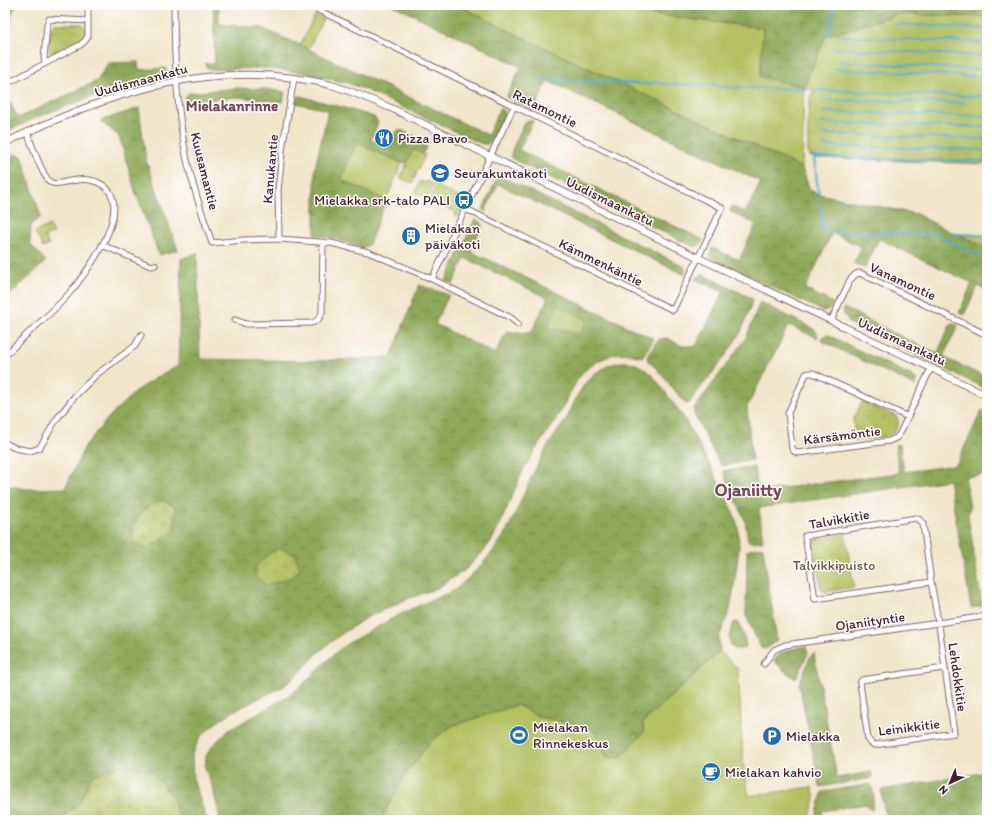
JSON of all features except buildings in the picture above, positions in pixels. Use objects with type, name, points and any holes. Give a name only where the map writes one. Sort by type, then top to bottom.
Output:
[{"type":"street","points":[[12,81],[85,41],[88,36],[88,5]]},
{"type":"street","name":"Kuusamantie","points":[[174,5],[174,34],[181,125],[186,154],[212,243],[279,239]]},
{"type":"street","name":"Ratamontie","points":[[308,5],[722,208],[699,258]]},
{"type":"street","points":[[45,64],[46,32],[50,19],[88,21]]},
{"type":"street","name":"Uudismaankatu","points":[[5,143],[27,132],[103,101],[153,86],[177,81],[224,75],[260,75],[294,78],[333,86],[391,108],[987,396]]},
{"type":"street","name":"Kanukantie","points":[[279,239],[278,190],[283,144],[294,78]]},
{"type":"street","points":[[432,279],[514,106]]},
{"type":"street","points":[[5,356],[68,296],[84,275],[102,245],[114,216],[114,203],[108,191],[99,183],[92,180],[78,179],[60,183],[53,183],[47,180],[43,174],[27,132]]},
{"type":"street","name":"Kämmenkäntie","points":[[466,209],[673,310],[699,258]]},
{"type":"street","points":[[279,239],[324,242],[368,252],[432,279],[511,318],[518,324]]},
{"type":"street","points":[[235,320],[246,324],[312,323],[317,321],[321,317],[322,312],[324,242]]},
{"type":"street","points":[[102,245],[151,266],[155,266]]},
{"type":"street","name":"Vanamontie","points":[[830,321],[850,280],[856,274],[860,273],[987,335]]},
{"type":"street","points":[[5,443],[15,448],[31,451],[39,448],[56,420],[75,396],[96,375],[135,346],[141,335]]},
{"type":"street","name":"Kärsämöntie","points":[[908,418],[813,373],[806,374],[788,413],[792,448],[794,452],[798,453],[889,441],[899,435],[908,418],[931,368]]},
{"type":"street","name":"Talvikkitie","points":[[931,582],[815,599],[805,536],[916,518],[920,520],[923,524],[938,624]]},
{"type":"street","name":"Ojaniityntie","points":[[764,664],[774,650],[785,645],[987,616]]},
{"type":"street","name":"Lehdokkitie","points":[[938,624],[954,733]]},
{"type":"street","name":"Leinikkitie","points":[[944,668],[862,680],[860,683],[868,739],[875,745],[954,733]]},
{"type":"green space","points":[[5,5],[17,5],[12,13],[5,73]]},
{"type":"green space","points":[[213,5],[219,5],[219,24],[262,28],[488,135],[500,108],[504,112],[504,117],[490,142],[488,144],[482,144],[348,83],[300,72],[261,68],[209,70],[205,64],[215,63]]},
{"type":"green space","points":[[393,5],[458,5],[526,39],[802,168],[810,190],[819,194],[916,214],[951,232],[958,234],[987,248],[987,290],[978,286],[964,315],[959,313],[972,283],[879,239],[865,268],[854,263],[862,247],[832,233],[805,289],[833,303],[829,310],[823,311],[713,259],[710,256],[712,248],[739,260],[756,224],[729,211],[732,206],[745,213],[761,182],[548,81],[534,110],[506,97],[521,67]]},
{"type":"green space","points":[[458,5],[591,5],[595,7],[826,36],[898,14],[987,17],[987,164],[815,158],[808,154],[809,111],[811,95],[814,89],[804,88],[802,168],[526,39]]},
{"type":"green space","points":[[591,5],[987,5],[987,17],[898,14],[826,36],[804,87],[760,77],[763,28],[595,7]]},
{"type":"green space","points":[[315,15],[323,19],[308,50],[300,45]]},
{"type":"green space","points":[[55,24],[82,24],[86,29],[86,34],[84,38],[73,46],[57,55],[53,55],[49,49],[49,40],[51,29]]},
{"type":"green space","points":[[138,62],[139,70],[166,68],[167,74],[161,77],[110,90],[43,115],[5,132],[5,93],[18,118],[97,81],[108,63]]},
{"type":"green space","points":[[235,88],[265,89],[285,92],[283,102],[237,97],[185,102],[185,97],[189,93]]},
{"type":"green space","points":[[300,96],[374,117],[378,122],[371,140],[388,148],[397,131],[400,130],[417,137],[427,147],[422,154],[413,150],[408,162],[402,163],[356,143],[341,180],[386,200],[369,244],[365,247],[361,248],[336,239],[315,235],[315,169],[328,110],[295,103],[297,98]]},
{"type":"green space","points":[[139,108],[146,160],[178,250],[159,255],[135,191],[119,136],[100,121]]},
{"type":"green space","points":[[527,120],[533,121],[519,150],[703,240],[701,244],[699,246],[692,246],[514,160],[511,157],[512,150],[524,123]]},
{"type":"green space","points":[[356,143],[402,163],[386,200],[341,180]]},
{"type":"green space","points":[[413,150],[425,155],[412,183],[400,178]]},
{"type":"green space","points":[[15,154],[22,156],[41,217],[31,225],[30,244],[46,261],[5,300],[5,159]]},
{"type":"green space","points":[[502,177],[685,267],[685,275],[498,184],[485,212],[483,209],[497,178]]},
{"type":"green space","points":[[420,181],[425,183],[426,181],[434,185],[425,203],[423,202],[425,197],[415,193]]},
{"type":"green space","points":[[436,186],[461,198],[463,204],[458,215],[454,217],[456,212],[432,201],[430,205],[428,204]]},
{"type":"green space","points":[[475,219],[483,224],[470,251],[654,339],[642,357],[625,353],[614,354],[598,361],[583,372],[577,380],[559,414],[524,468],[498,529],[490,543],[465,570],[437,588],[405,600],[364,619],[336,638],[319,652],[284,686],[232,712],[217,722],[201,736],[192,754],[193,779],[207,820],[179,820],[173,797],[92,776],[79,804],[57,820],[5,820],[5,485],[26,489],[65,488],[85,446],[110,416],[138,389],[178,366],[181,259],[197,253],[200,359],[316,361],[391,357],[419,285],[449,295],[435,324],[495,354],[507,331],[531,333],[548,298],[465,258],[453,284],[446,281]]},
{"type":"green space","points":[[50,225],[54,233],[45,237],[49,245],[43,248],[35,232]]},
{"type":"green space","points":[[958,234],[987,236],[987,248]]},
{"type":"green space","points":[[702,274],[753,299],[741,332],[726,355],[689,403],[686,404],[656,368],[648,361],[647,357],[660,339],[667,338],[682,346],[696,346],[723,292],[695,279]]},
{"type":"green space","points":[[760,302],[814,329],[818,335],[817,338],[789,325],[747,407],[752,460],[721,466],[694,414],[694,409],[746,338]]},
{"type":"green space","points":[[558,305],[587,320],[580,334],[548,327]]},
{"type":"green space","points":[[844,308],[937,354],[951,323],[958,326],[943,357],[987,378],[987,389],[851,324],[844,315]]},
{"type":"green space","points":[[828,335],[914,377],[917,381],[915,386],[820,340],[823,336]]},
{"type":"green space","points":[[621,362],[630,362],[646,370],[654,377],[683,416],[713,471],[733,512],[738,526],[739,549],[734,587],[730,610],[719,637],[720,651],[643,722],[644,732],[620,758],[606,757],[600,739],[594,731],[579,725],[539,717],[517,705],[452,726],[431,741],[406,774],[380,820],[220,820],[213,788],[205,768],[206,756],[212,746],[229,730],[290,695],[348,643],[406,611],[455,590],[480,567],[505,534],[547,447],[567,418],[577,396],[586,382],[594,374],[609,365]]},
{"type":"green space","points":[[862,402],[896,416],[898,424],[893,433],[880,437],[855,440],[853,420]]},
{"type":"green space","points":[[982,410],[987,412],[987,474],[965,477],[970,509],[968,515],[982,606],[971,608],[949,480],[759,508],[763,541],[751,542],[748,540],[745,520],[723,471],[754,467],[759,491],[899,473],[895,445],[900,445],[904,472],[956,465]]},
{"type":"green space","points":[[163,500],[175,507],[174,531],[148,549],[133,543],[132,527],[146,508]]},
{"type":"green space","name":"Talvikkipuisto","points":[[845,534],[854,587],[825,592],[821,589],[813,544],[818,539]]},
{"type":"green space","points":[[763,547],[777,640],[766,649],[762,648],[758,642],[746,616],[747,551],[750,549]]},
{"type":"green space","points":[[281,548],[295,555],[300,570],[286,580],[265,584],[256,577],[256,566],[270,553]]},
{"type":"green space","points":[[734,622],[737,622],[739,625],[746,647],[735,649],[731,646],[729,637]]},
{"type":"green space","points":[[806,646],[808,653],[796,679],[783,670],[774,661],[784,652]]},
{"type":"green space","name":"Mielakan Rinnekeskus","points":[[720,651],[738,669],[744,770],[749,796],[812,787],[815,799],[809,820],[380,820],[405,775],[431,741],[452,726],[517,705],[539,717],[579,725],[594,731],[600,739],[606,757]]},
{"type":"green space","points":[[814,653],[837,778],[871,772],[873,778],[820,787],[799,684],[810,657]]},
{"type":"green space","points":[[121,766],[151,771],[173,797],[179,820],[57,820],[79,804],[92,776]]},
{"type":"green space","points":[[987,772],[987,820],[886,820],[881,790]]},
{"type":"green space","points":[[871,784],[874,796],[872,811],[866,804],[822,811],[823,820],[815,820],[822,792]]},
{"type":"waterway","points":[[828,34],[835,5]]},
{"type":"waterway","points":[[896,24],[987,29]]},
{"type":"waterway","points":[[839,36],[987,43]]},
{"type":"waterway","points":[[832,48],[987,56]]},
{"type":"waterway","points":[[838,61],[987,70]]},
{"type":"waterway","points":[[835,69],[987,77]]},
{"type":"waterway","points":[[538,79],[650,84],[656,82],[663,84],[715,84],[720,87],[808,89]]},
{"type":"waterway","points":[[817,90],[987,97]]},
{"type":"waterway","points":[[822,100],[965,103]]},
{"type":"waterway","points":[[823,112],[987,116]]},
{"type":"waterway","points":[[819,123],[987,127]]},
{"type":"waterway","points":[[821,134],[987,139]]},
{"type":"waterway","points":[[823,146],[987,150]]},
{"type":"waterway","points":[[811,157],[987,161]]},
{"type":"waterway","points":[[814,158],[819,197]]},
{"type":"waterway","points":[[820,206],[823,231],[934,234],[987,260]]},
{"type":"waterway","points":[[953,234],[987,235]]},
{"type":"waterway","points":[[979,820],[987,819]]},
{"type":"place","name":"Pizza Bravo","points":[[384,138]]},
{"type":"place","name":"Seurakuntakoti","points":[[440,173]]},
{"type":"place","name":"Mielakka srk-talo PALI","points":[[464,200]]},
{"type":"place","name":"Mielakan päiväkoti","points":[[411,236]]},
{"type":"place","name":"Mielakan Rinnekeskus","points":[[519,735]]},
{"type":"place","name":"Mielakka","points":[[772,736]]},
{"type":"place","name":"Mielakan kahvio","points":[[711,772]]},
{"type":"district","name":"Mielakanrinne","points":[[232,106]]},
{"type":"district","name":"Ojaniitty","points":[[748,490]]}]
